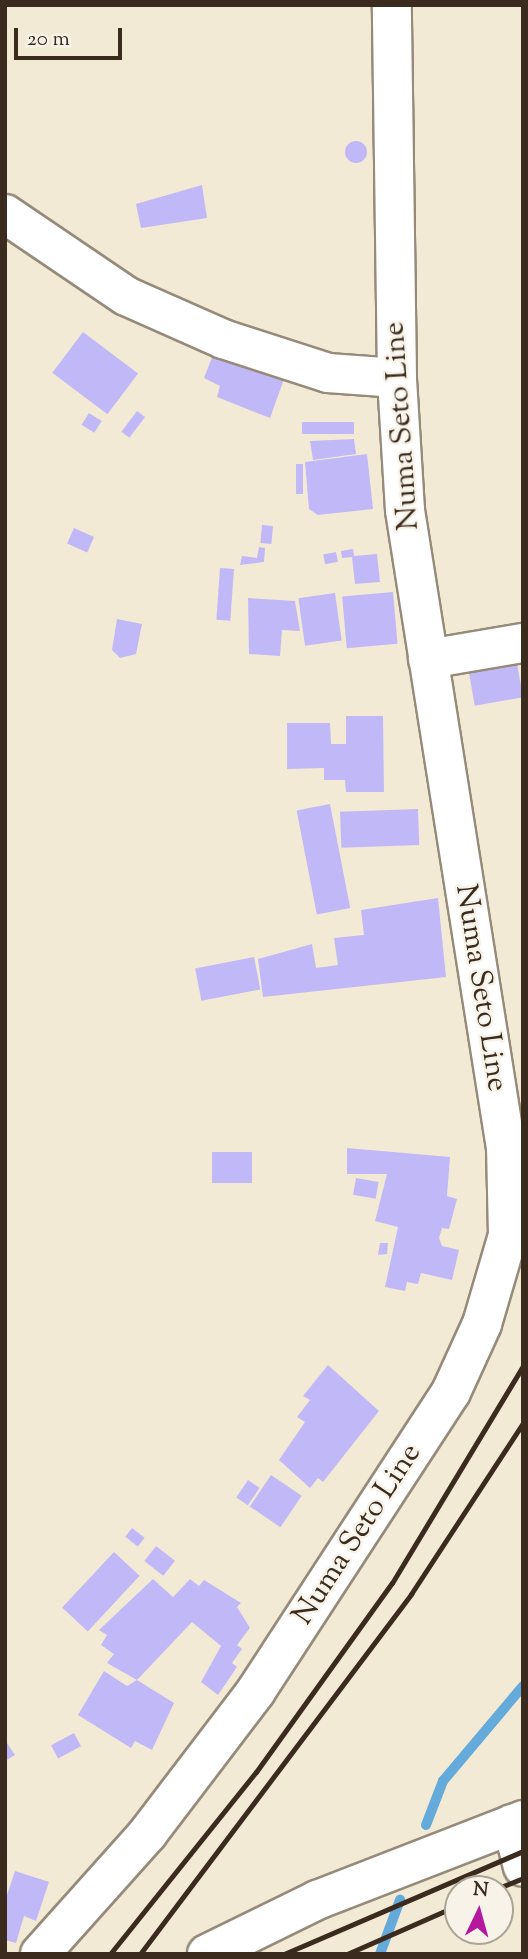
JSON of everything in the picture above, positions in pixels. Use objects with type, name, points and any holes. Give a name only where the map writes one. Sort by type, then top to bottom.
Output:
[{"type":"main road","name":"Numa Seto Line","points":[[40,1954],[148,1833],[256,1691],[451,1392],[482,1324],[508,1235],[506,1148],[405,510],[397,378],[391,5]]},
{"type":"main road","points":[[15,232],[126,296],[223,339],[328,373],[397,378]]},
{"type":"main road","points":[[428,659],[523,643]]},
{"type":"main road","points":[[207,1954],[317,1900],[517,1822],[523,1867]]},
{"type":"building","points":[[356,141],[364,144],[367,152],[364,160],[356,163],[348,160],[345,152],[348,144]]},
{"type":"building","points":[[202,185],[207,218],[141,228],[136,204]]},
{"type":"building","points":[[83,332],[138,374],[107,414],[52,373]]},
{"type":"building","points":[[218,342],[288,368],[270,418],[217,397],[220,386],[204,378]]},
{"type":"building","points":[[137,411],[145,417],[129,438],[121,432]]},
{"type":"building","points":[[89,413],[102,421],[94,433],[82,425]]},
{"type":"building","points":[[302,422],[354,422],[354,434],[302,434]]},
{"type":"building","points":[[354,439],[356,454],[313,460],[310,441]]},
{"type":"building","points":[[367,454],[373,509],[318,515],[309,509],[305,462]]},
{"type":"building","points":[[296,464],[303,464],[303,494],[296,494]]},
{"type":"building","points":[[262,525],[273,526],[271,544],[260,543]]},
{"type":"building","points":[[74,528],[94,537],[87,552],[67,544]]},
{"type":"building","points":[[259,547],[265,548],[264,562],[240,565],[242,556],[257,558]]},
{"type":"building","points":[[353,549],[354,556],[377,554],[380,582],[355,584],[352,557],[342,558],[341,551]]},
{"type":"building","points":[[336,552],[338,562],[325,564],[323,554]]},
{"type":"building","points":[[220,568],[234,569],[230,621],[216,620]]},
{"type":"building","points":[[393,592],[398,644],[347,648],[342,596]]},
{"type":"building","points":[[335,593],[342,641],[305,646],[298,598]]},
{"type":"building","points":[[248,598],[295,601],[300,631],[282,630],[280,656],[249,654]]},
{"type":"building","points":[[117,619],[142,624],[136,654],[120,658],[112,650]]},
{"type":"building","points":[[515,652],[523,697],[475,706],[467,661]]},
{"type":"building","points":[[346,716],[383,716],[384,792],[346,792],[345,780],[324,780],[324,768],[287,769],[287,723],[330,723],[331,744],[346,744]]},
{"type":"building","points":[[330,804],[350,908],[317,915],[297,810]]},
{"type":"building","points":[[418,809],[419,845],[341,848],[340,812]]},
{"type":"building","points":[[438,898],[446,977],[263,997],[258,959],[312,944],[316,968],[338,965],[334,938],[364,935],[361,910]]},
{"type":"building","points":[[254,957],[260,989],[201,1001],[195,968]]},
{"type":"building","points":[[347,1148],[450,1157],[447,1196],[457,1199],[449,1229],[442,1228],[439,1238],[442,1246],[459,1250],[452,1280],[421,1273],[418,1284],[407,1282],[405,1291],[385,1287],[398,1227],[375,1221],[387,1174],[347,1174]]},
{"type":"building","points":[[212,1152],[252,1152],[252,1183],[212,1183]]},
{"type":"building","points":[[356,1178],[379,1182],[376,1199],[353,1195]]},
{"type":"building","points":[[380,1243],[388,1243],[387,1254],[378,1255]]},
{"type":"building","points":[[328,1365],[379,1411],[323,1482],[318,1478],[310,1488],[279,1460],[305,1422],[297,1417],[310,1400],[303,1396]]},
{"type":"building","points":[[271,1475],[302,1496],[280,1527],[250,1507]]},
{"type":"building","points":[[248,1480],[260,1488],[248,1505],[236,1497]]},
{"type":"building","points":[[132,1528],[145,1538],[138,1547],[125,1537]]},
{"type":"building","points":[[156,1546],[175,1561],[163,1576],[144,1561]]},
{"type":"building","points":[[114,1552],[140,1576],[88,1631],[62,1608]]},
{"type":"building","points":[[153,1579],[173,1597],[190,1579],[199,1586],[204,1580],[241,1603],[237,1607],[250,1628],[237,1645],[242,1649],[232,1663],[237,1667],[218,1695],[201,1682],[221,1646],[192,1622],[137,1680],[107,1663],[114,1654],[101,1645],[107,1635],[99,1630]]},
{"type":"building","points":[[104,1671],[127,1686],[137,1680],[174,1703],[152,1750],[135,1741],[131,1748],[78,1715]]},
{"type":"building","points":[[74,1733],[81,1746],[58,1758],[51,1745]]},
{"type":"building","points":[[5,1740],[15,1755],[5,1761]]},
{"type":"building","points":[[15,1871],[49,1882],[36,1921],[24,1916],[16,1943],[5,1940],[5,1901]]},
{"type":"waterway","points":[[426,1825],[443,1781],[523,1686]]},
{"type":"waterway","points":[[380,1954],[400,1900]]},
{"type":"railway","points":[[110,1954],[256,1772],[392,1583],[523,1366]]},
{"type":"railway","points":[[140,1954],[411,1594],[523,1423]]},
{"type":"railway","points":[[284,1954],[523,1851]]},
{"type":"railway","points":[[514,1882],[523,1878]]},
{"type":"railway","points":[[347,1954],[444,1911]]}]
